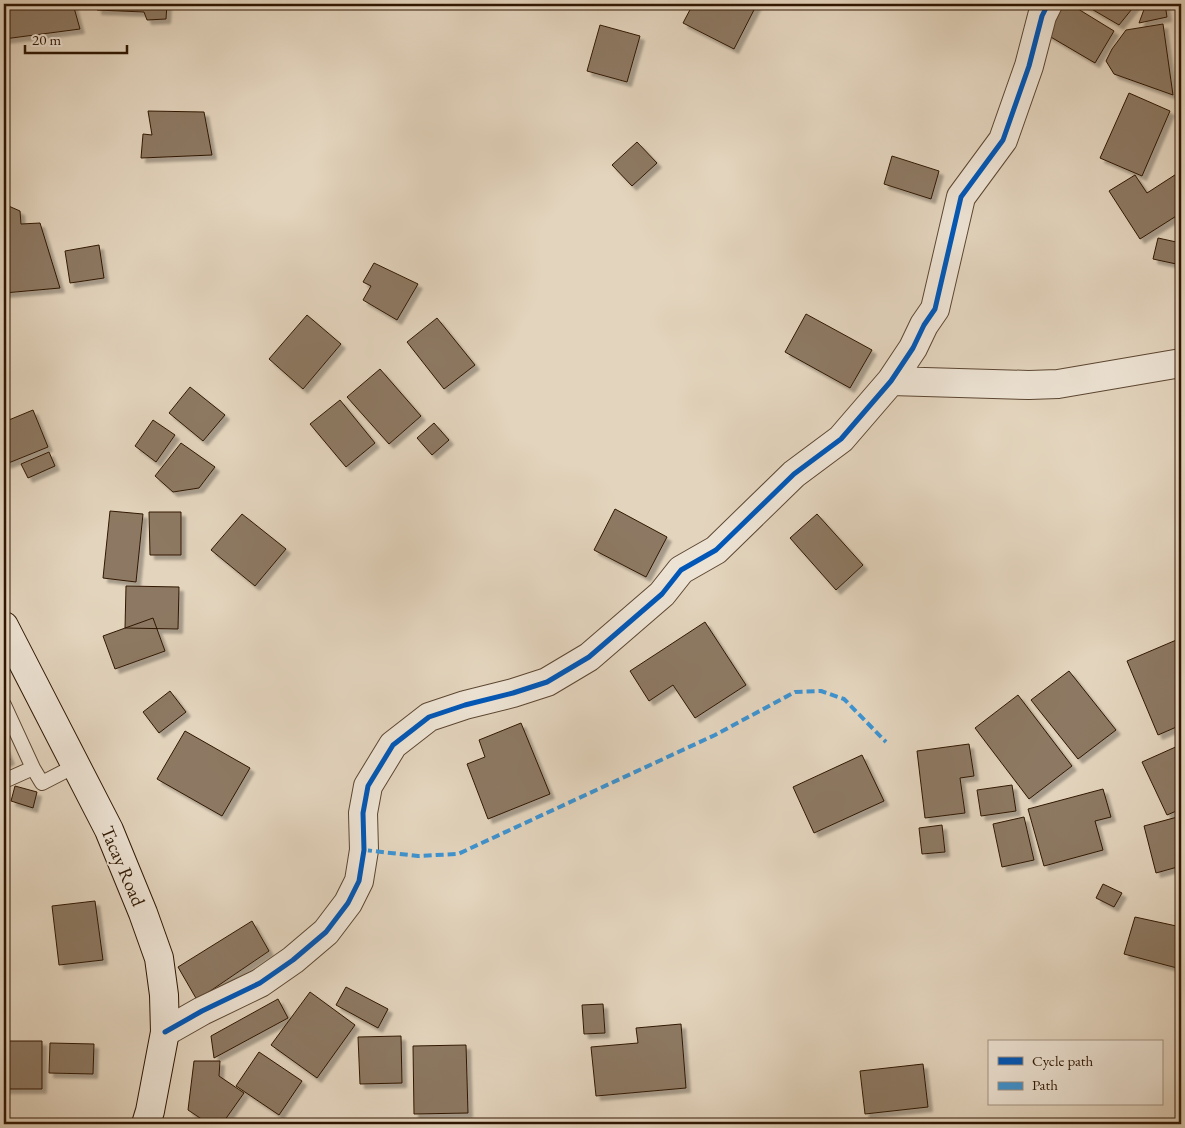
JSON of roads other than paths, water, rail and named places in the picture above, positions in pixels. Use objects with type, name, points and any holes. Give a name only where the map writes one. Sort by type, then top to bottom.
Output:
[{"type":"street","points":[[165,1032],[202,1011],[260,983],[293,960],[326,932],[348,903],[359,881],[364,850],[363,814],[368,786],[393,744],[428,717],[547,682],[589,657],[662,594],[681,570],[716,550],[794,474],[841,439],[891,381],[913,348],[924,325],[935,309],[945,273],[960,197],[1003,140],[1029,66],[1042,16],[1048,4]]},
{"type":"street","points":[[891,381],[1029,385],[1058,384],[1181,363]]},
{"type":"street","name":"Tacay Road","points":[[4,626],[109,830],[159,958],[164,994],[165,1032],[146,1124]]},
{"type":"lane","points":[[4,706],[42,783],[75,766]]},
{"type":"lane","points":[[4,781],[33,768]]}]
